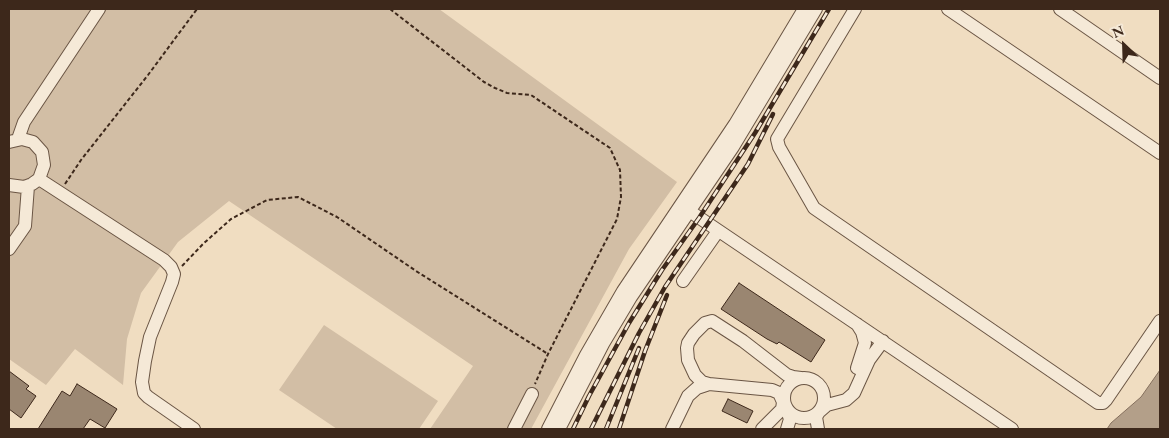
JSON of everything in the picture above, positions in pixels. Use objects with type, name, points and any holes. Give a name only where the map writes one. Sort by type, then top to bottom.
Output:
[{"type":"lane","points":[[13,140],[99,9]]},
{"type":"lane","points":[[559,429],[617,320],[804,9]]},
{"type":"lane","points":[[548,429],[581,363],[618,299],[733,147],[816,9]]},
{"type":"lane","points":[[855,9],[777,139],[778,147],[814,208],[1098,403],[1103,403],[1106,400],[1160,321]]},
{"type":"lane","points":[[948,9],[1160,153]]},
{"type":"lane","points":[[1060,9],[1160,78]]},
{"type":"lane","points":[[9,249],[25,226],[34,182],[44,165],[42,152],[33,142],[22,139],[13,140]]},
{"type":"lane","points":[[9,185],[17,187],[34,182],[59,192],[164,260],[171,267],[174,274],[150,337],[142,382],[144,393],[148,397],[194,429]]},
{"type":"lane","points":[[685,208],[1012,429]]},
{"type":"lane","points":[[683,281],[718,231]]},
{"type":"lane","points":[[787,429],[790,419],[781,396],[776,391],[702,382],[695,374],[688,360],[688,343],[705,323],[712,321],[743,341],[787,375],[793,378],[808,378],[820,386],[827,394],[836,396],[846,390],[854,377],[865,343],[862,332],[853,321]]},
{"type":"lane","points":[[801,419],[814,416],[827,406],[846,400],[854,393],[869,360],[883,341]]},
{"type":"lane","points":[[801,378],[788,384],[783,396],[784,405],[790,414],[801,419],[810,429]]},
{"type":"lane","points":[[672,429],[688,396],[698,388],[709,384]]},
{"type":"lane","points":[[818,429],[816,417],[823,406],[824,399],[820,386]]},
{"type":"lane","points":[[514,429],[532,394]]},
{"type":"lane","points":[[762,429],[781,412],[784,405]]},
{"type":"path","points":[[59,192],[81,160],[198,9]]},
{"type":"path","points":[[390,9],[484,82],[507,92],[531,95],[610,148],[620,170],[621,197],[617,219],[548,354],[532,394]]},
{"type":"path","points":[[174,274],[203,244],[232,219],[267,200],[298,197],[337,217],[416,272],[548,354]]},
{"type":"shaded area","points":[[9,9],[439,9],[677,182],[629,249],[531,429],[430,429],[473,366],[229,201],[178,242],[141,293],[127,339],[123,385],[75,349],[46,385],[9,359]]},
{"type":"shaded area","points":[[324,325],[438,401],[419,429],[337,429],[279,390]]},
{"type":"shaded area","points":[[1160,370],[1160,429],[1107,429],[1111,423],[1141,397]]},
{"type":"building","points":[[739,283],[825,340],[811,362],[779,342],[777,344],[767,339],[721,309]]},
{"type":"building","points":[[9,371],[29,386],[26,389],[36,396],[21,418],[9,409]]},
{"type":"building","points":[[77,384],[117,409],[105,428],[90,419],[83,429],[38,429],[62,391],[70,396]]},
{"type":"building","points":[[728,399],[753,411],[747,423],[722,411]]},
{"type":"railway","points":[[573,429],[629,323],[662,270],[755,133],[829,9]]},
{"type":"railway","points":[[591,429],[639,333],[665,287],[748,164],[773,114]]},
{"type":"railway","points":[[619,429],[645,351],[667,295]]},
{"type":"railway","points":[[606,429],[639,348]]}]
